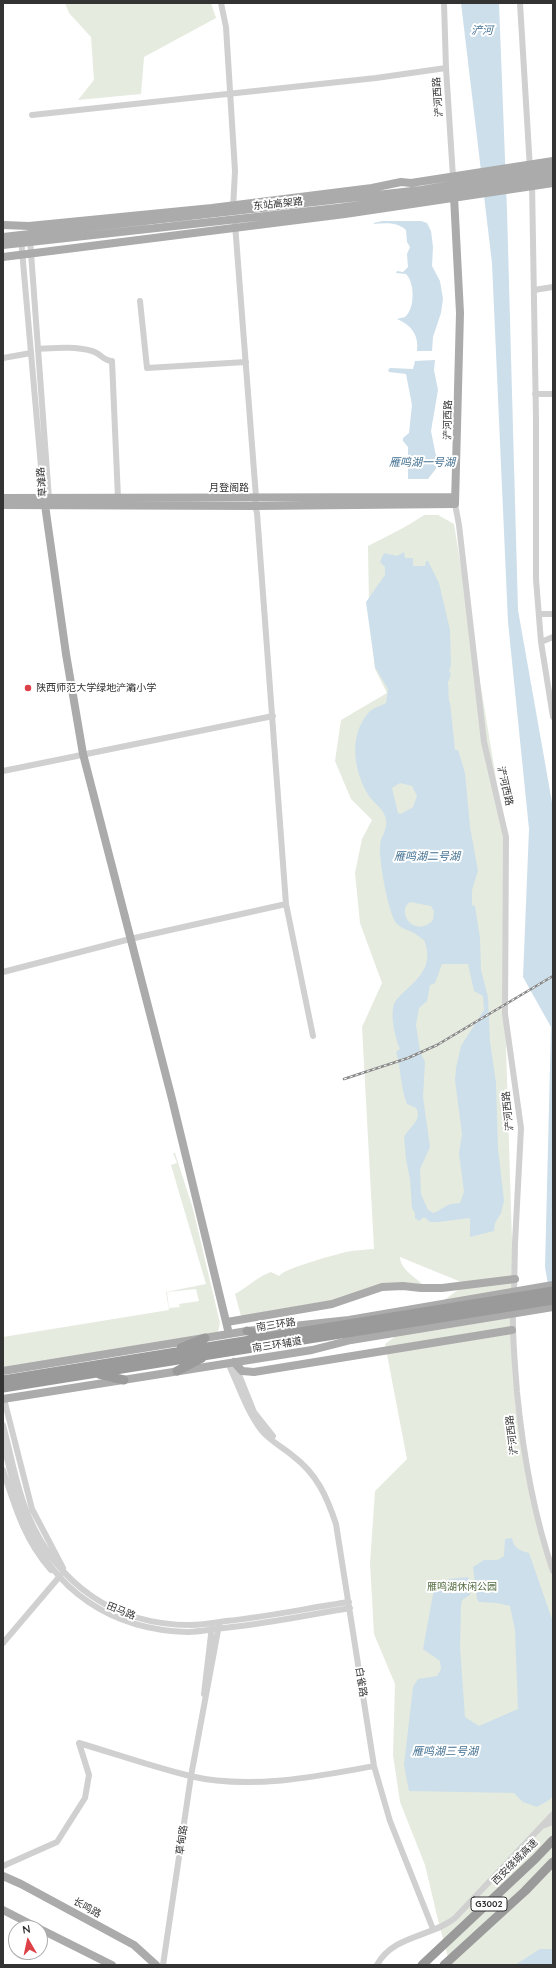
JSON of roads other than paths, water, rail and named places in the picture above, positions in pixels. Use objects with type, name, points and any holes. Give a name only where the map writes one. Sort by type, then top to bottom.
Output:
[{"type":"highway","name":"南三环路","points":[[3,1388],[209,1354],[553,1291]]},
{"type":"highway","name":"南三环路","points":[[3,1380],[272,1337],[553,1300]]},
{"type":"highway","points":[[247,1331],[272,1337]]},
{"type":"highway","points":[[169,1354],[205,1338]]},
{"type":"highway","points":[[177,1371],[209,1354]]},
{"type":"highway","points":[[96,1373],[124,1380]]},
{"type":"highway","name":"西安绕城高速","points":[[422,1965],[524,1870],[553,1840]]},
{"type":"highway","name":"G3002","points":[[444,1965],[525,1891],[553,1862]]},
{"type":"main road","points":[[3,225],[29,226],[233,206],[372,188],[401,182],[411,184],[553,161]]},
{"type":"main road","name":"东站高架路","points":[[3,245],[337,208],[445,194],[535,178],[552,169]]},
{"type":"main road","name":"东站高架路","points":[[3,237],[414,191],[552,169]]},
{"type":"main road","name":"浐河西路","points":[[455,177],[457,198],[460,313],[455,500]]},
{"type":"main road","points":[[535,178],[553,180]]},
{"type":"main road","points":[[3,256],[457,198],[553,183]]},
{"type":"main road","name":"月登阁路","points":[[3,498],[46,501],[255,502],[455,500]]},
{"type":"main road","name":"月登阁路","points":[[3,505],[46,501],[118,498],[255,502]]},
{"type":"main road","points":[[46,501],[66,654],[83,754],[172,1099],[229,1334]]},
{"type":"main road","points":[[227,1322],[332,1304],[382,1287],[403,1286],[442,1288],[515,1279]]},
{"type":"main road","name":"南三环辅道","points":[[3,1399],[312,1350],[351,1340],[378,1324],[553,1285]]},
{"type":"main road","name":"南三环辅道","points":[[3,1371],[247,1331],[378,1324],[553,1307]]},
{"type":"main road","points":[[231,1363],[242,1371],[254,1372],[512,1330]]},
{"type":"main road","name":"长鸣路","points":[[3,1876],[21,1884],[134,1945],[156,1965]]},
{"type":"main road","points":[[3,1910],[23,1920]]},
{"type":"main road","points":[[48,1933],[112,1965]]},
{"type":"street","points":[[221,3],[226,27],[235,171],[233,206],[246,362],[255,502],[258,521],[274,716],[286,904],[313,1036]]},
{"type":"street","name":"浐河西路","points":[[444,3],[446,68],[455,177]]},
{"type":"street","points":[[520,3],[532,186],[536,580],[541,642],[553,717]]},
{"type":"street","points":[[32,115],[376,78],[446,68]]},
{"type":"street","name":"草滩路","points":[[19,226],[27,254],[38,349],[46,501]]},
{"type":"street","name":"草滩路","points":[[29,226],[27,254],[31,353],[46,501]]},
{"type":"street","points":[[534,290],[553,287]]},
{"type":"street","points":[[140,301],[147,368],[246,362]]},
{"type":"street","points":[[38,349],[65,347],[80,349],[94,352],[108,361],[112,361],[118,498]]},
{"type":"street","points":[[3,358],[31,353]]},
{"type":"street","points":[[535,394],[553,394]]},
{"type":"street","name":"浐河西路","points":[[455,500],[484,742],[506,837],[505,1014],[521,1128],[512,1330],[522,1444],[540,1535],[553,1571]]},
{"type":"street","points":[[538,614],[553,614]]},
{"type":"street","points":[[541,642],[553,637]]},
{"type":"street","points":[[3,771],[274,716]]},
{"type":"street","points":[[3,972],[130,939],[286,904]]},
{"type":"street","name":"白雀路","points":[[231,1363],[242,1398],[263,1432],[309,1470],[321,1485],[328,1501],[336,1524],[374,1766],[390,1821],[433,1929]]},
{"type":"street","points":[[3,1399],[32,1509],[67,1577]]},
{"type":"street","name":"田马路","points":[[3,1424],[25,1520],[37,1543],[59,1577],[91,1604],[120,1620],[149,1628],[189,1632],[216,1626],[349,1605]]},
{"type":"street","name":"田马路","points":[[3,1443],[28,1514],[38,1536],[54,1561],[67,1577],[92,1598],[121,1613],[150,1621],[216,1626]]},
{"type":"street","points":[[3,1470],[16,1512],[26,1534],[40,1558],[59,1577],[3,1643]]},
{"type":"street","name":"草甸路","points":[[163,1965],[191,1776],[216,1626]]},
{"type":"street","points":[[3,1866],[57,1842],[85,1798],[88,1775],[79,1743],[191,1776],[252,1782],[300,1779],[374,1766]]},
{"type":"street","points":[[377,1965],[392,1949],[411,1937],[444,1926],[455,1918],[553,1814]]},
{"type":"street","points":[[541,1827],[553,1822]]},
{"type":"water","name":"浐河","points":[[461,3],[499,3],[507,211],[518,610],[553,808],[553,1314],[545,1267],[551,1027],[523,977],[529,829],[508,622],[492,263]]},
{"type":"water","points":[[382,221],[421,221],[427,223],[431,231],[433,247],[432,266],[440,281],[443,299],[441,313],[433,337],[432,351],[417,351],[416,336],[407,324],[397,319],[405,317],[411,308],[413,296],[409,278],[406,274],[396,273],[397,271],[403,272],[408,267],[407,254],[410,247],[407,242],[406,230],[403,227],[387,223],[374,224]]},
{"type":"water","name":"雁鸣湖一号湖","points":[[435,360],[434,370],[438,390],[431,431],[438,466],[428,479],[408,479],[408,447],[403,441],[403,438],[409,433],[412,405],[406,374],[389,372],[388,370],[390,368],[413,369],[415,361]]},
{"type":"water","name":"雁鸣湖二号湖","points":[[404,552],[405,558],[413,558],[413,566],[425,566],[426,561],[428,561],[439,583],[450,630],[451,665],[449,672],[451,673],[448,681],[455,750],[458,750],[465,773],[470,827],[478,871],[472,890],[472,905],[475,906],[480,938],[481,970],[488,997],[490,1042],[496,1083],[498,1148],[504,1201],[501,1213],[495,1223],[494,1231],[470,1237],[470,1218],[430,1222],[424,1217],[419,1221],[415,1218],[415,1213],[412,1208],[410,1179],[404,1137],[417,1120],[418,1112],[416,1108],[407,1104],[405,1097],[396,1052],[400,1049],[396,1039],[393,1009],[396,1000],[417,979],[425,968],[427,962],[427,948],[424,940],[398,925],[393,917],[385,886],[380,853],[380,843],[386,827],[385,816],[382,810],[369,796],[359,775],[356,764],[355,753],[358,730],[370,711],[386,703],[388,689],[375,667],[366,602],[385,575],[385,567],[380,562],[384,553],[397,556]],"holes":[[[400,783],[412,786],[417,796],[413,807],[401,814],[398,813],[392,788]],[[410,902],[431,906],[434,911],[433,920],[420,927],[414,925],[409,922],[406,917],[406,906]],[[442,964],[468,964],[474,991],[483,996],[484,1010],[461,1046],[456,1068],[455,1080],[462,1134],[459,1153],[464,1192],[460,1203],[450,1204],[434,1213],[428,1210],[421,1194],[420,1169],[430,1147],[423,1097],[425,1062],[420,1051],[416,1025],[419,1008],[427,1001],[430,985],[435,983]]]},
{"type":"water","name":"雁鸣湖三号湖","points":[[512,1538],[516,1547],[529,1553],[553,1622],[553,1796],[537,1807],[523,1802],[514,1793],[409,1791],[404,1765],[413,1687],[418,1679],[437,1676],[441,1669],[440,1661],[423,1649],[434,1589],[449,1579],[468,1577],[471,1586],[470,1595],[462,1600],[461,1606],[460,1647],[465,1717],[479,1726],[518,1709],[515,1630],[510,1606],[497,1603],[479,1602],[477,1599],[473,1567],[484,1560],[498,1560],[504,1556],[505,1539]]},
{"type":"water","points":[[540,1949],[553,1949],[553,1965],[515,1965]]},
{"type":"railway","points":[[344,1079],[408,1058],[437,1045],[553,976]]},
{"type":"place","name":"陕西师范大学绿地浐灞小学","points":[[28,688]]},
{"type":"park label","name":"雁鸣湖休闲公园","points":[[462,1587]]}]
